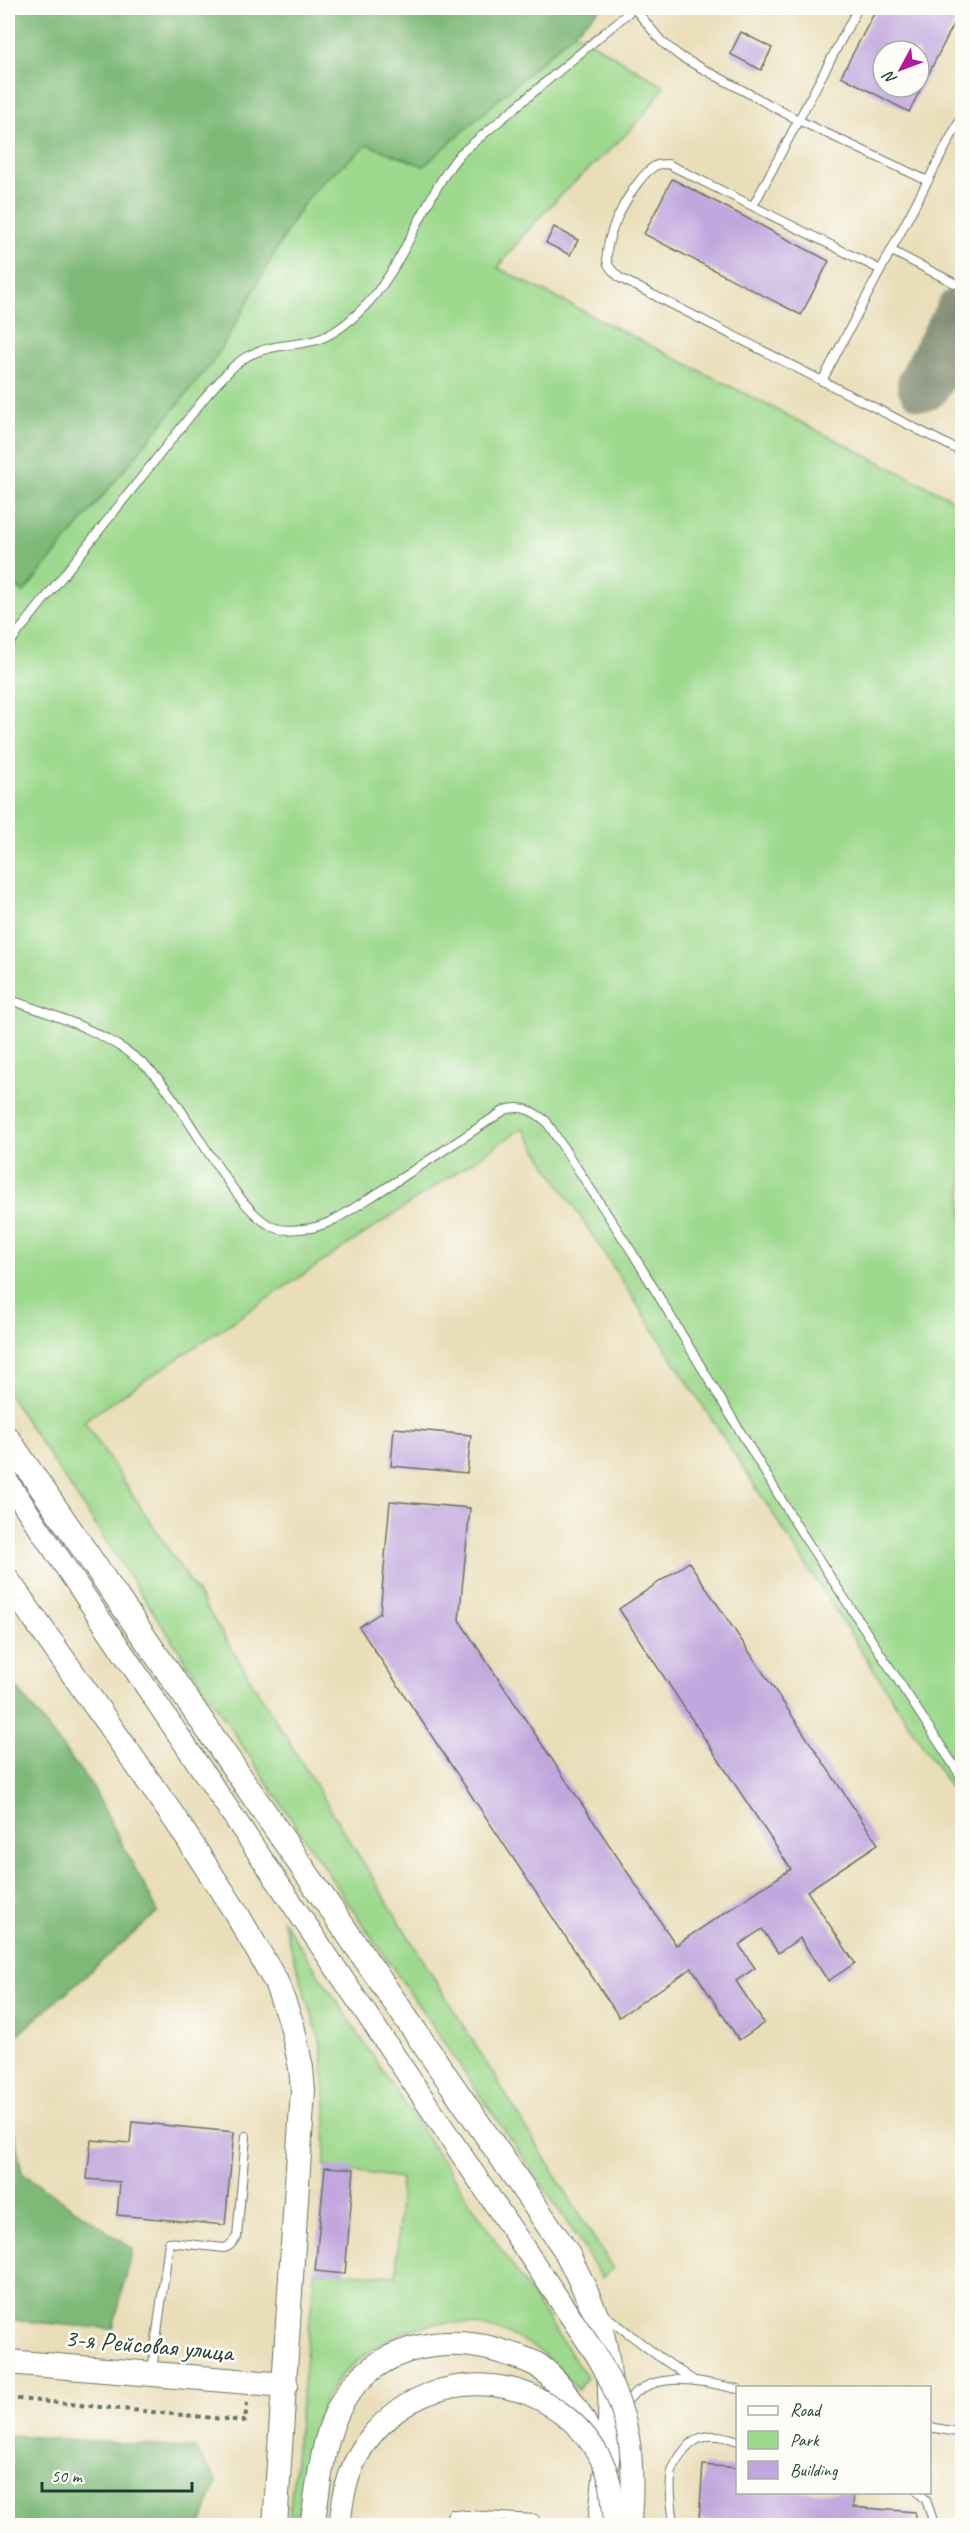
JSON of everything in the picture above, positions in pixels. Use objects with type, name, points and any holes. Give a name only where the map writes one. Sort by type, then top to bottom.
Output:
[{"type":"main road","points":[[8,1439],[566,2251],[600,2327],[612,2404],[607,2474],[600,2526]]},
{"type":"main road","points":[[8,1581],[175,1819],[235,1911],[276,1982],[298,2049],[303,2090],[275,2526]]},
{"type":"main road","points":[[312,2526],[332,2421],[340,2405],[351,2390],[376,2366],[401,2352],[430,2345],[465,2343],[483,2346],[537,2365],[566,2396],[586,2426],[607,2474]]},
{"type":"main road","name":"3-я Рейсовая улица","points":[[8,2362],[285,2385]]},
{"type":"street","points":[[8,1482],[597,2356],[623,2408],[630,2440],[633,2472],[630,2526]]},
{"type":"street","points":[[340,2526],[349,2474],[371,2436],[394,2414],[418,2398],[451,2388],[480,2384],[498,2385],[533,2395],[555,2407],[575,2423],[604,2464],[611,2490],[615,2526]]},
{"type":"lane","points":[[8,645],[207,395],[233,368],[244,357],[257,351],[313,341],[328,335],[356,316],[377,294],[397,265],[439,182],[460,154],[634,8],[662,42],[681,57],[798,120],[928,181]]},
{"type":"lane","points":[[753,206],[858,8]]},
{"type":"lane","points":[[822,381],[963,116]]},
{"type":"lane","points":[[882,270],[668,164],[656,165],[636,184],[611,231],[607,247],[608,265],[620,278],[963,452]]},
{"type":"lane","points":[[892,251],[963,287]]},
{"type":"lane","points":[[8,999],[51,1014],[133,1055],[153,1072],[174,1099],[240,1199],[256,1216],[280,1230],[312,1228],[332,1221],[393,1184],[505,1110],[517,1107],[527,1109],[546,1120],[632,1252],[799,1529],[963,1778]]},
{"type":"lane","points":[[152,2374],[169,2242],[224,2248],[230,2246],[237,2237],[246,2136]]},
{"type":"lane","points":[[589,2300],[630,2336],[694,2380]]},
{"type":"lane","points":[[609,2426],[627,2400],[639,2390],[667,2379],[694,2380],[736,2389]]},
{"type":"lane","points":[[931,2427],[963,2433]]},
{"type":"lane","points":[[674,2526],[671,2477],[675,2463],[685,2448],[694,2440],[705,2435],[717,2434],[736,2440]]},
{"type":"lane","points":[[919,2494],[926,2500],[935,2526]]},
{"type":"lane","points":[[449,2526],[452,2514],[534,2519]]},
{"type":"path","points":[[8,2398],[245,2421],[249,2382]]},
{"type":"green space","points":[[8,8],[601,8],[424,166],[368,145],[323,182],[289,227],[235,326],[211,364],[24,592],[8,583]]},
{"type":"green space","points":[[574,32],[664,86],[643,116],[547,209],[498,268],[962,504],[962,1806],[523,1128],[84,1421],[201,1599],[613,2269],[602,2278],[571,2228],[312,1850],[8,1394],[8,583],[24,592],[211,364],[235,326],[289,227],[323,182],[368,145],[424,166]]},
{"type":"green space","points":[[8,1676],[92,1786],[158,1912],[8,2043]]},
{"type":"green space","points":[[282,1919],[586,2377],[578,2390],[555,2364],[539,2351],[503,2332],[476,2325],[435,2324],[420,2327],[388,2340],[358,2360],[345,2372],[326,2398],[315,2425],[299,2513],[289,2516],[315,2271],[396,2276],[401,2178],[325,2167],[326,2104],[321,2043]]},
{"type":"green space","points":[[8,2101],[22,2173],[133,2249],[113,2329],[8,2320]]},
{"type":"green space","points":[[8,2435],[195,2449],[217,2481],[201,2525],[8,2525]]},
{"type":"building","points":[[877,8],[962,8],[931,69],[931,39],[871,39],[871,92],[841,76]]},
{"type":"building","points":[[741,32],[772,48],[761,70],[730,54]]},
{"type":"building","points":[[884,99],[916,99],[909,112]]},
{"type":"building","points":[[672,179],[829,261],[801,315],[644,234]]},
{"type":"building","points":[[554,227],[578,240],[570,255],[546,243]]},
{"type":"building","points":[[394,1428],[471,1435],[467,1473],[391,1466]]},
{"type":"building","points":[[390,1501],[470,1508],[459,1620],[676,1945],[791,1869],[619,1609],[689,1562],[878,1844],[807,1891],[855,1963],[828,1981],[800,1938],[778,1953],[762,1929],[739,1945],[755,1968],[736,1981],[764,2023],[739,2040],[692,1968],[619,2017],[359,1627],[380,1613]]},
{"type":"building","points":[[132,2122],[234,2132],[225,2225],[117,2215],[120,2182],[87,2179],[91,2140],[130,2143]]},
{"type":"building","points":[[325,2167],[354,2169],[345,2274],[315,2271]]},
{"type":"building","points":[[703,2465],[736,2468],[736,2494],[854,2494],[853,2507],[915,2512],[914,2526],[717,2526],[718,2521],[699,2519]]},
{"type":"taxiway","points":[[924,384],[962,313]]}]
